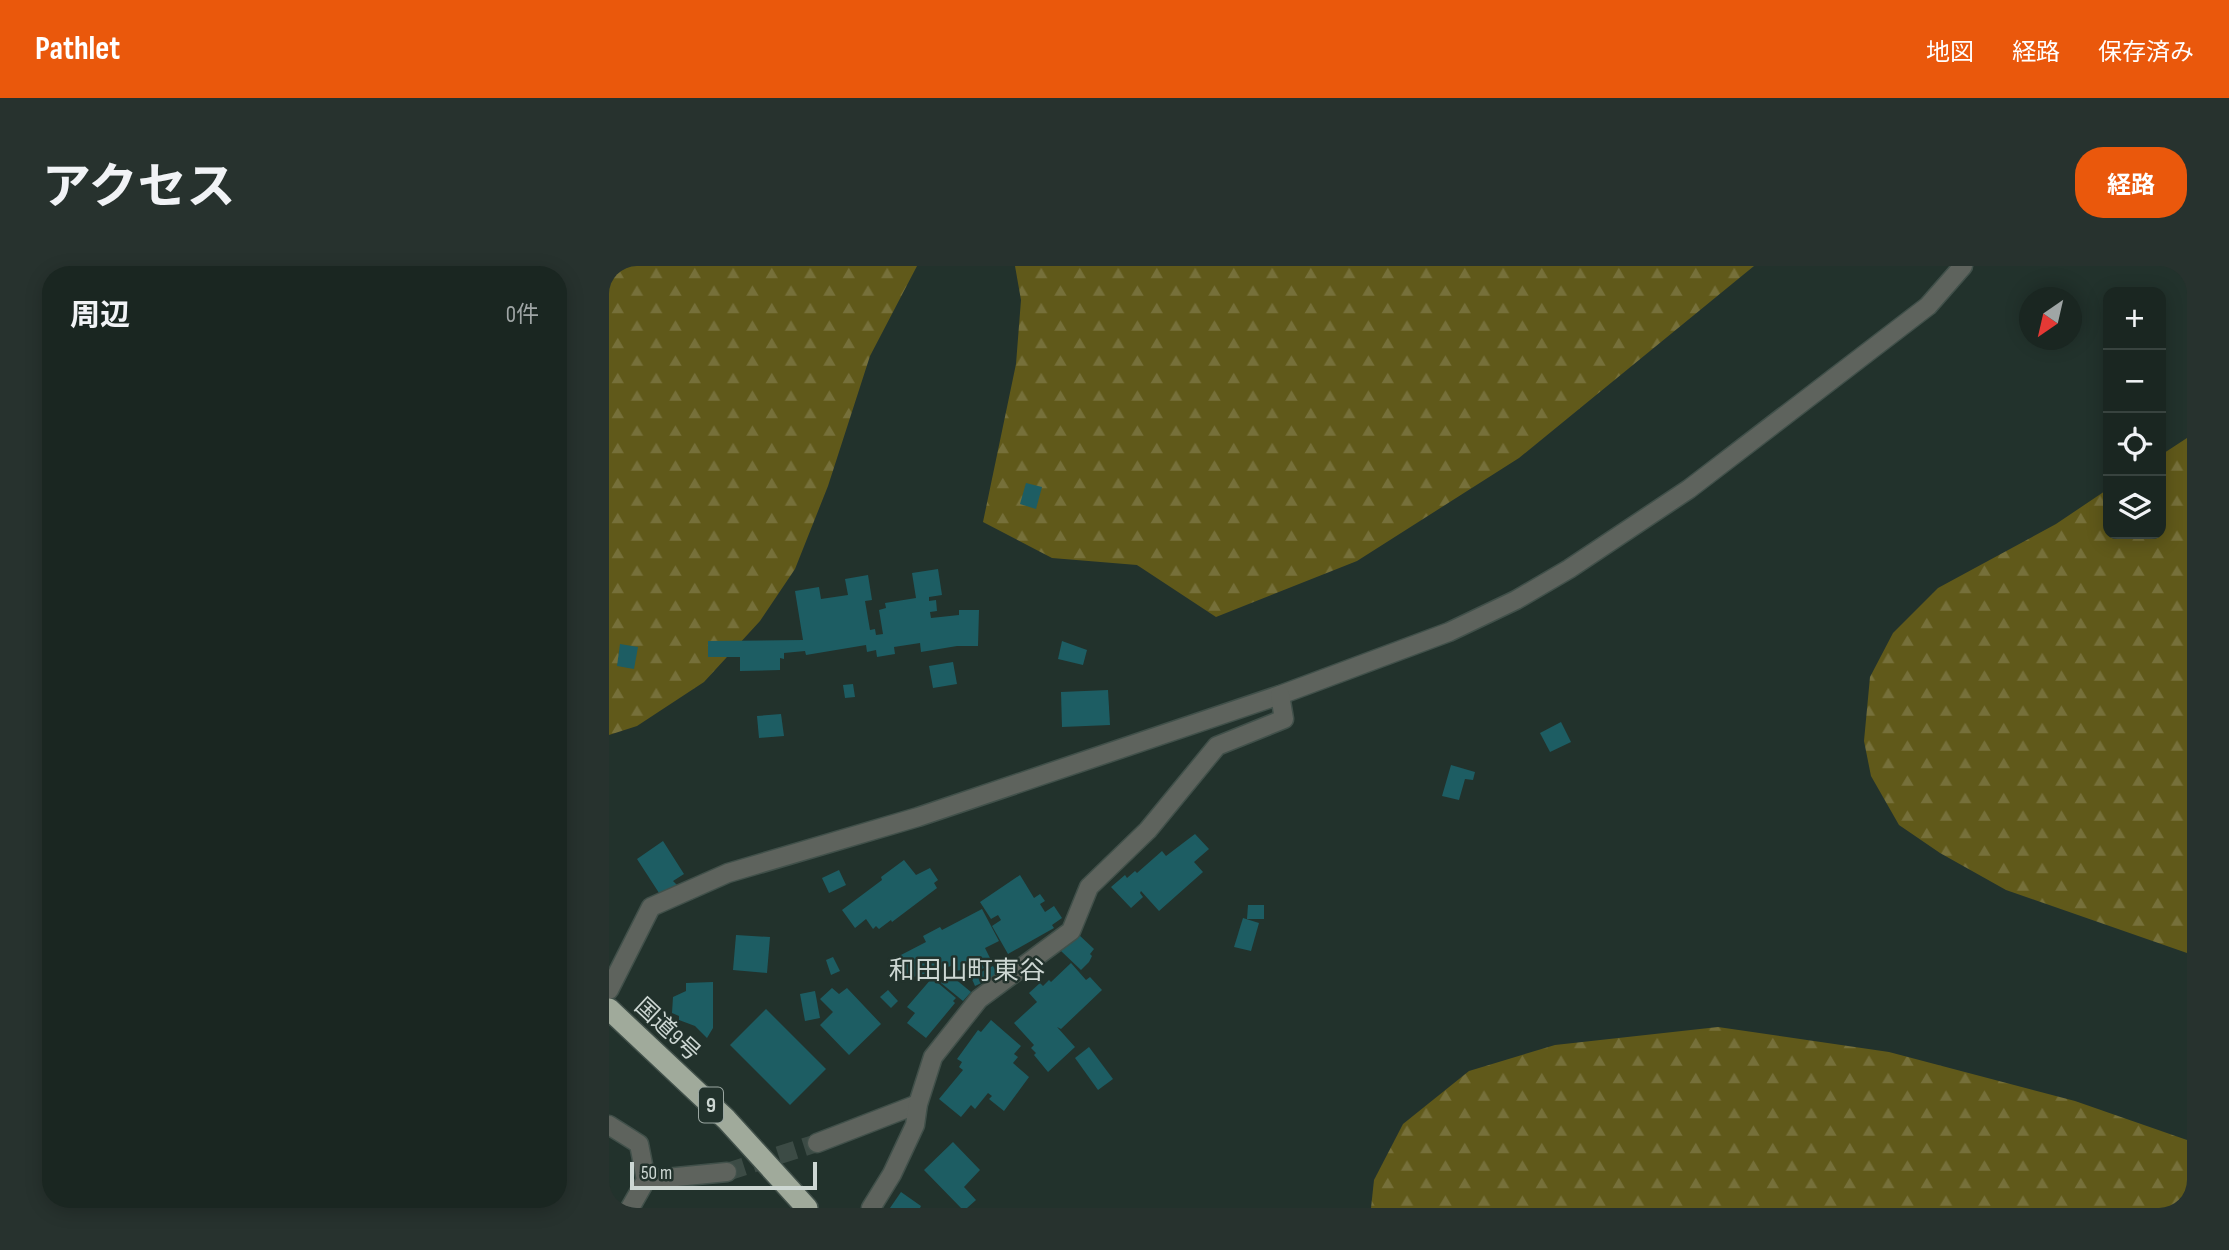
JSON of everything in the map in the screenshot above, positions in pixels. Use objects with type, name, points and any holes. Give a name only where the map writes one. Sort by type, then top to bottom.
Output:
[{"type":"highway","name":"国道9号","points":[[609,1009],[726,1119],[807,1208]]},
{"type":"street","points":[[609,990],[651,907],[728,873],[918,817],[1280,695],[1449,632],[1515,600],[1569,569],[1689,489],[1928,306],[1963,266]]},
{"type":"street","points":[[871,1208],[892,1174],[915,1125],[918,1104],[933,1057],[979,999],[1071,931],[1089,887],[1148,830],[1217,746],[1284,719],[1280,695]]},
{"type":"street","points":[[817,1143],[918,1104]]},
{"type":"street","points":[[609,1125],[639,1144],[646,1180],[630,1208]]},
{"type":"street","points":[[646,1180],[727,1172]]},
{"type":"green space","points":[[609,266],[917,266],[870,356],[828,486],[795,569],[760,621],[704,682],[637,726],[609,735]]},
{"type":"green space","points":[[1015,266],[1754,266],[1519,458],[1357,561],[1216,617],[1137,565],[1052,558],[983,522],[1016,364],[1021,300]]},
{"type":"green space","points":[[2187,438],[2187,953],[2006,890],[1940,853],[1899,825],[1871,776],[1864,741],[1870,677],[1893,633],[1938,588],[2056,524],[2103,492],[2103,539],[2166,539],[2166,452]]},
{"type":"green space","points":[[1718,1027],[1889,1052],[2075,1101],[2187,1140],[2187,1208],[1371,1208],[1374,1180],[1403,1124],[1469,1071],[1555,1045]]},
{"type":"building","points":[[1026,483],[1042,487],[1036,509],[1020,504]]},
{"type":"building","points":[[938,569],[942,595],[929,597],[929,601],[936,600],[937,611],[930,612],[931,618],[959,615],[959,610],[979,610],[978,646],[957,646],[921,652],[920,643],[894,647],[895,654],[877,657],[876,650],[867,652],[866,645],[806,655],[805,651],[784,653],[784,659],[780,658],[780,670],[740,671],[740,657],[708,657],[708,641],[803,640],[795,591],[819,587],[821,599],[848,595],[845,579],[868,575],[872,600],[865,601],[870,630],[875,629],[876,635],[883,634],[879,610],[886,608],[885,603],[916,598],[912,573]]},
{"type":"building","points":[[1062,641],[1087,650],[1083,665],[1058,659]]},
{"type":"building","points":[[620,644],[638,647],[634,669],[617,666]]},
{"type":"building","points":[[953,662],[957,684],[933,688],[929,666]]},
{"type":"building","points":[[853,684],[855,697],[845,698],[843,685]]},
{"type":"building","points":[[1108,690],[1110,725],[1062,727],[1061,692]]},
{"type":"building","points":[[781,714],[784,736],[759,738],[757,716]]},
{"type":"building","points":[[1561,722],[1571,742],[1550,752],[1540,733]]},
{"type":"building","points":[[1451,765],[1475,772],[1473,780],[1465,779],[1459,800],[1442,796]]},
{"type":"building","points":[[1195,834],[1209,849],[1194,862],[1203,872],[1159,911],[1141,891],[1143,897],[1131,908],[1111,887],[1125,875],[1127,878],[1135,871],[1137,873],[1162,851],[1166,856]]},
{"type":"building","points":[[663,841],[684,874],[673,881],[677,885],[661,896],[637,859]]},
{"type":"building","points":[[904,860],[916,875],[930,868],[938,880],[934,883],[937,888],[879,929],[876,926],[873,929],[866,919],[855,928],[842,910]]},
{"type":"building","points":[[839,870],[846,885],[829,893],[822,878]]},
{"type":"building","points":[[1020,875],[1034,898],[1040,894],[1045,901],[1040,904],[1045,912],[1054,906],[1062,918],[1052,925],[1054,928],[1008,954],[992,926],[1001,920],[998,915],[991,919],[980,902]]},
{"type":"building","points":[[1248,905],[1264,905],[1264,919],[1247,919]]},
{"type":"building","points":[[982,909],[999,941],[985,948],[991,960],[982,964],[984,968],[970,975],[968,969],[955,971],[951,966],[910,978],[907,976],[899,956],[926,942],[923,936],[940,927],[942,930]]},
{"type":"building","points":[[1243,918],[1259,923],[1251,951],[1234,947]]},
{"type":"building","points":[[1078,934],[1094,949],[1089,962],[1081,970],[1061,951]]},
{"type":"building","points":[[736,935],[770,937],[767,973],[733,970]]},
{"type":"building","points":[[833,957],[840,971],[831,975],[826,960]]},
{"type":"building","points":[[1071,963],[1086,980],[1090,977],[1102,990],[1061,1029],[1057,1027],[1075,1047],[1048,1072],[1034,1055],[1036,1053],[1031,1048],[1034,1045],[1014,1023],[1037,1002],[1029,993],[1040,983],[1043,986],[1049,980],[1051,982]]},
{"type":"building","points":[[993,966],[998,975],[975,986],[971,977]]},
{"type":"building","points":[[932,978],[956,998],[953,1001],[955,1003],[926,1038],[907,1023],[915,1013],[907,1007]]},
{"type":"building","points":[[954,978],[971,992],[963,1001],[941,983],[944,979]]},
{"type":"building","points":[[713,982],[713,1028],[707,1038],[695,1026],[679,1020],[679,1016],[672,1013],[673,997],[686,991],[686,983]]},
{"type":"building","points":[[832,988],[839,994],[847,988],[881,1024],[849,1055],[820,1025],[833,1012],[820,999]]},
{"type":"building","points":[[888,990],[898,1001],[891,1008],[880,997]]},
{"type":"building","points":[[815,991],[820,1018],[805,1021],[800,994]]},
{"type":"building","points":[[766,1009],[826,1069],[790,1105],[730,1045]]},
{"type":"building","points":[[991,1020],[1021,1046],[1014,1054],[1018,1057],[1013,1063],[1029,1077],[1004,1111],[989,1099],[992,1096],[988,1093],[975,1109],[971,1105],[961,1117],[939,1099],[963,1070],[959,1067],[962,1062],[957,1059],[978,1030],[981,1032]]},
{"type":"building","points":[[1089,1047],[1113,1079],[1098,1090],[1075,1058]]},
{"type":"building","points":[[953,1142],[980,1170],[964,1187],[976,1200],[967,1208],[961,1208],[924,1170]]},
{"type":"building","points":[[901,1192],[921,1206],[920,1208],[890,1208]]},
{"type":"tunnel","points":[[727,1172],[817,1143]]},
{"type":"district","name":"和田山町東谷","points":[[967,970]]}]
